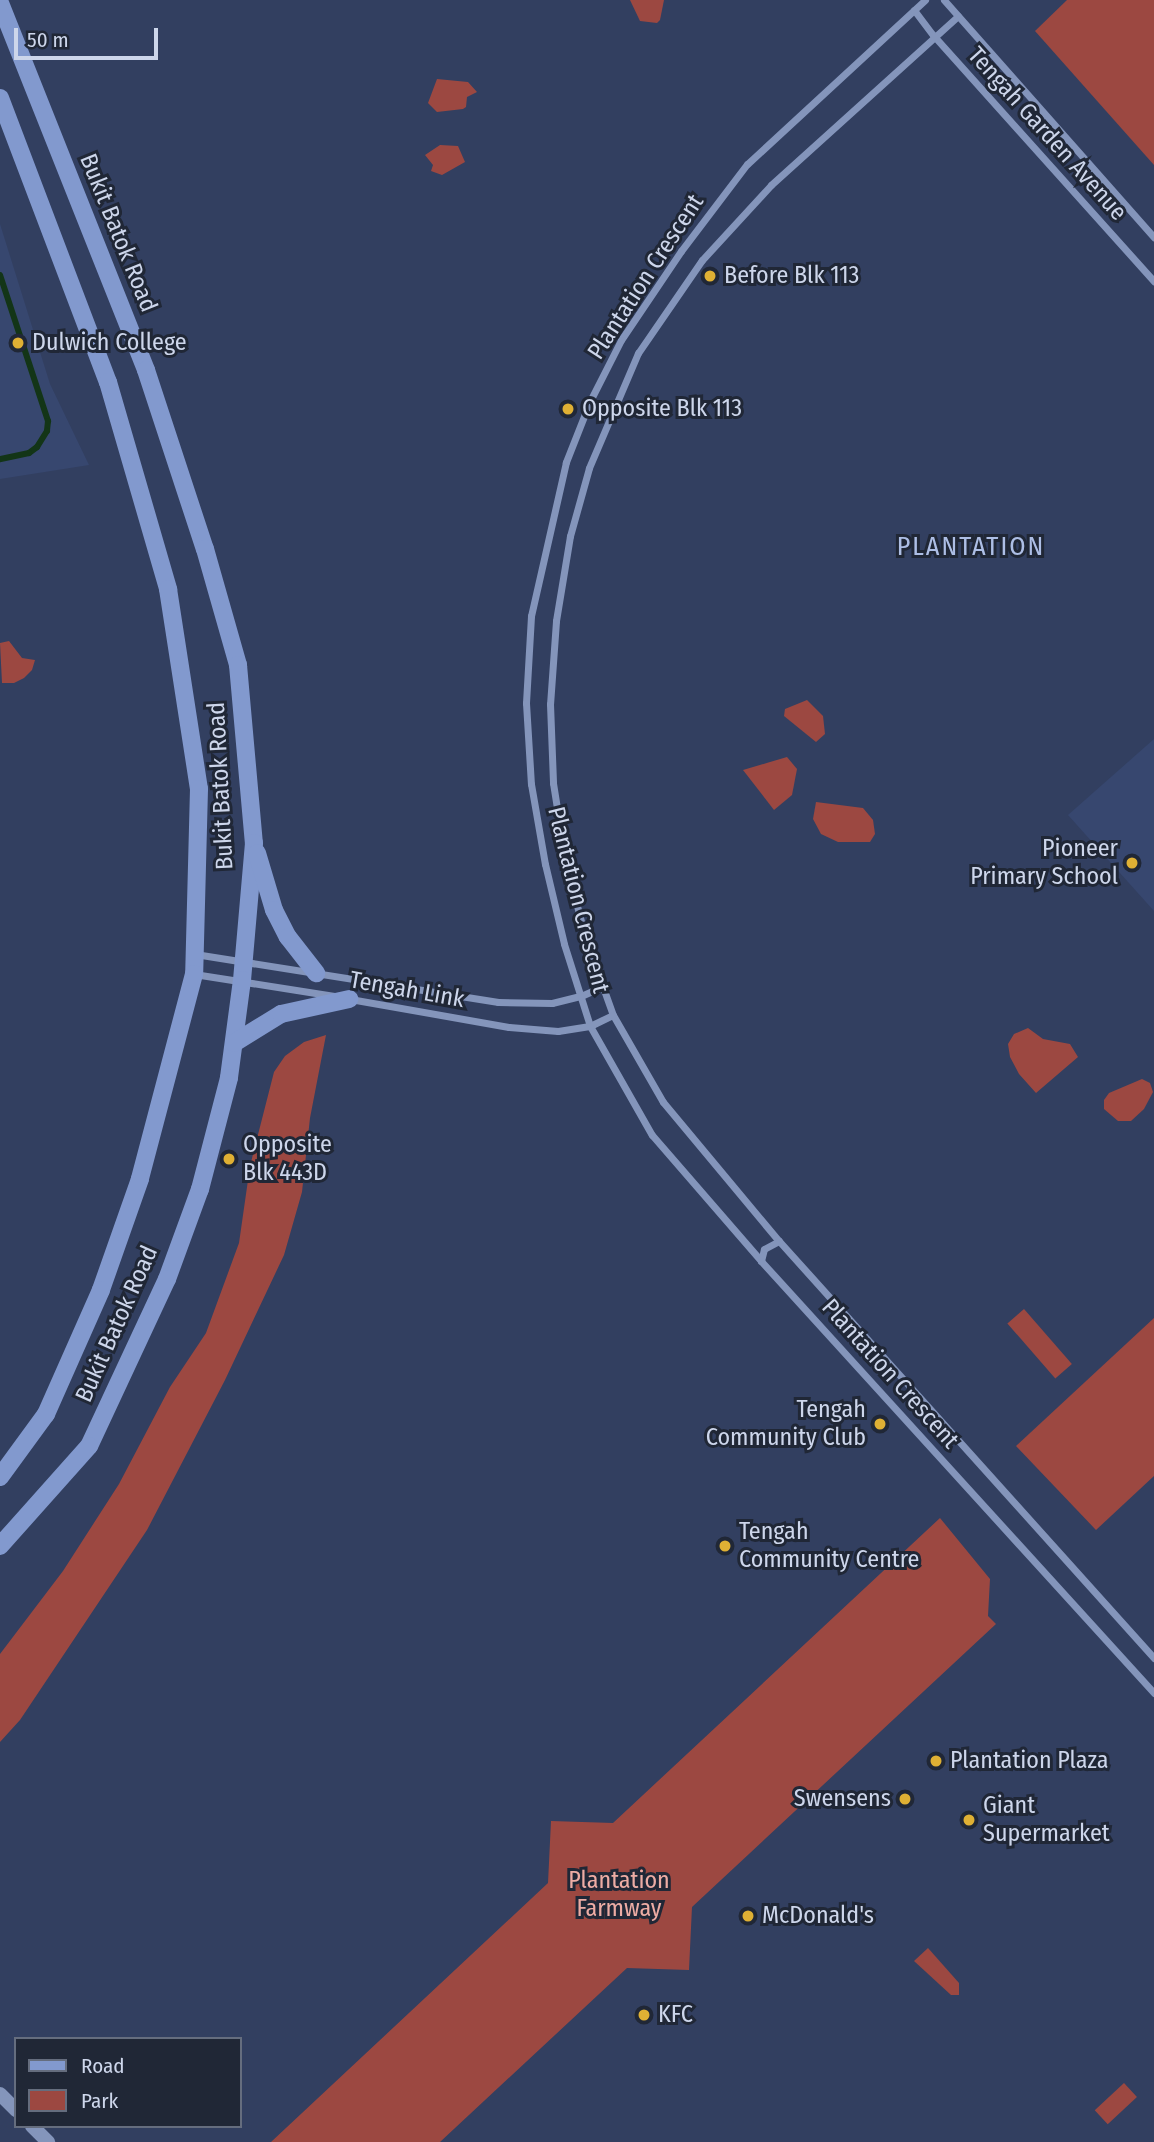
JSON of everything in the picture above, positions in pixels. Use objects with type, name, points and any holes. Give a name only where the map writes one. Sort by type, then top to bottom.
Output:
[{"type":"main road","name":"Bukit Batok Road","points":[[0,3],[146,370],[205,549],[239,665],[254,843],[242,980],[229,1078],[200,1189],[167,1279],[89,1446],[0,1546]]},
{"type":"main road","name":"Bukit Batok Road","points":[[0,98],[108,382],[168,589],[199,789],[194,974],[140,1179],[100,1290],[46,1414],[0,1477]]},
{"type":"main road","points":[[254,843],[274,910],[288,937],[316,973]]},
{"type":"main road","points":[[234,1044],[281,1014],[349,999]]},
{"type":"street","name":"Plantation Crescent","points":[[925,0],[747,164],[681,251],[621,340],[590,401],[566,462],[531,616],[526,703],[531,784],[545,864],[564,944],[590,1026],[652,1135],[761,1261],[1154,1693]]},
{"type":"street","name":"Tengah Garden Avenue","points":[[944,0],[1154,237]]},
{"type":"street","name":"Tengah Garden Avenue","points":[[914,10],[933,35],[1154,281]]},
{"type":"street","name":"Plantation Crescent","points":[[958,16],[933,35],[771,185],[702,260],[638,353],[589,468],[570,536],[556,621],[550,704],[554,782],[565,859],[585,937],[613,1015],[663,1102],[779,1241],[1154,1658]]},
{"type":"street","name":"Tengah Link","points":[[195,954],[498,1002],[552,1003],[581,996],[603,986]]},
{"type":"street","name":"Tengah Link","points":[[194,974],[509,1027],[558,1031],[590,1026],[613,1015]]},
{"type":"street","points":[[761,1261],[764,1249],[779,1241]]},
{"type":"street","points":[[0,2094],[14,2107]]},
{"type":"street","points":[[34,2128],[48,2142]]},
{"type":"shaded area","name":"Dulwich College","points":[[0,224],[50,384],[89,465],[0,479]]},
{"type":"shaded area","name":"Pioneer Primary School","points":[[1154,739],[1154,911],[1068,815]]},
{"type":"green space","points":[[630,0],[664,0],[660,20],[657,23],[640,21]]},
{"type":"green space","points":[[1067,0],[1154,0],[1154,165],[1035,31]]},
{"type":"green space","points":[[437,79],[468,82],[477,92],[467,97],[466,107],[463,109],[437,112],[428,103]]},
{"type":"green space","points":[[440,145],[458,146],[465,162],[442,175],[431,171],[433,165],[425,155]]},
{"type":"green space","points":[[9,641],[22,658],[35,660],[32,670],[24,678],[14,683],[2,683],[0,643]]},
{"type":"green space","points":[[807,700],[823,716],[825,734],[816,742],[784,716],[785,709]]},
{"type":"green space","points":[[787,757],[797,769],[792,795],[774,810],[743,770]]},
{"type":"green space","points":[[816,802],[863,808],[873,820],[875,834],[870,842],[838,842],[821,834],[813,819]]},
{"type":"green space","points":[[1028,1028],[1043,1039],[1070,1044],[1078,1057],[1036,1093],[1019,1074],[1010,1057],[1008,1044],[1014,1034]]},
{"type":"green space","points":[[326,1035],[310,1118],[302,1192],[284,1255],[225,1380],[147,1530],[20,1720],[0,1742],[0,1654],[63,1571],[119,1484],[170,1387],[206,1333],[239,1243],[250,1166],[274,1072],[285,1056],[304,1042]]},
{"type":"green space","points":[[1142,1079],[1150,1083],[1153,1092],[1144,1109],[1131,1121],[1118,1121],[1104,1109],[1104,1100],[1109,1093]]},
{"type":"green space","points":[[1024,1309],[1072,1364],[1055,1379],[1007,1323]]},
{"type":"green space","points":[[1154,1318],[1154,1476],[1096,1530],[1016,1446]]},
{"type":"green space","name":"Plantation Farmway","points":[[940,1518],[990,1579],[988,1616],[996,1624],[692,1907],[689,1970],[627,1968],[440,2142],[271,2142],[548,1883],[551,1821],[613,1823]]},
{"type":"green space","points":[[928,1948],[959,1983],[959,1995],[951,1995],[914,1961]]},
{"type":"green space","points":[[1124,2083],[1137,2097],[1108,2124],[1095,2110]]},
{"type":"waterway","points":[[0,275],[48,421],[47,431],[37,447],[29,453],[0,459]]},
{"type":"place","name":"Before Blk 113","points":[[710,276]]},
{"type":"place","name":"Dulwich College","points":[[18,343]]},
{"type":"place","name":"Opposite Blk 113","points":[[568,409]]},
{"type":"place","name":"Pioneer Primary School","points":[[1132,863]]},
{"type":"place","name":"Opposite Blk 443D","points":[[229,1159]]},
{"type":"place","name":"Tengah Community Club","points":[[880,1424]]},
{"type":"place","name":"Tengah Community Centre","points":[[725,1546]]},
{"type":"place","name":"Plantation Plaza","points":[[936,1761]]},
{"type":"place","name":"Swensens","points":[[905,1799]]},
{"type":"place","name":"Giant Supermarket","points":[[969,1820]]},
{"type":"place","name":"McDonald's","points":[[748,1916]]},
{"type":"place","name":"KFC","points":[[644,2015]]},
{"type":"district","name":"PLANTATION","points":[[971,547]]}]
